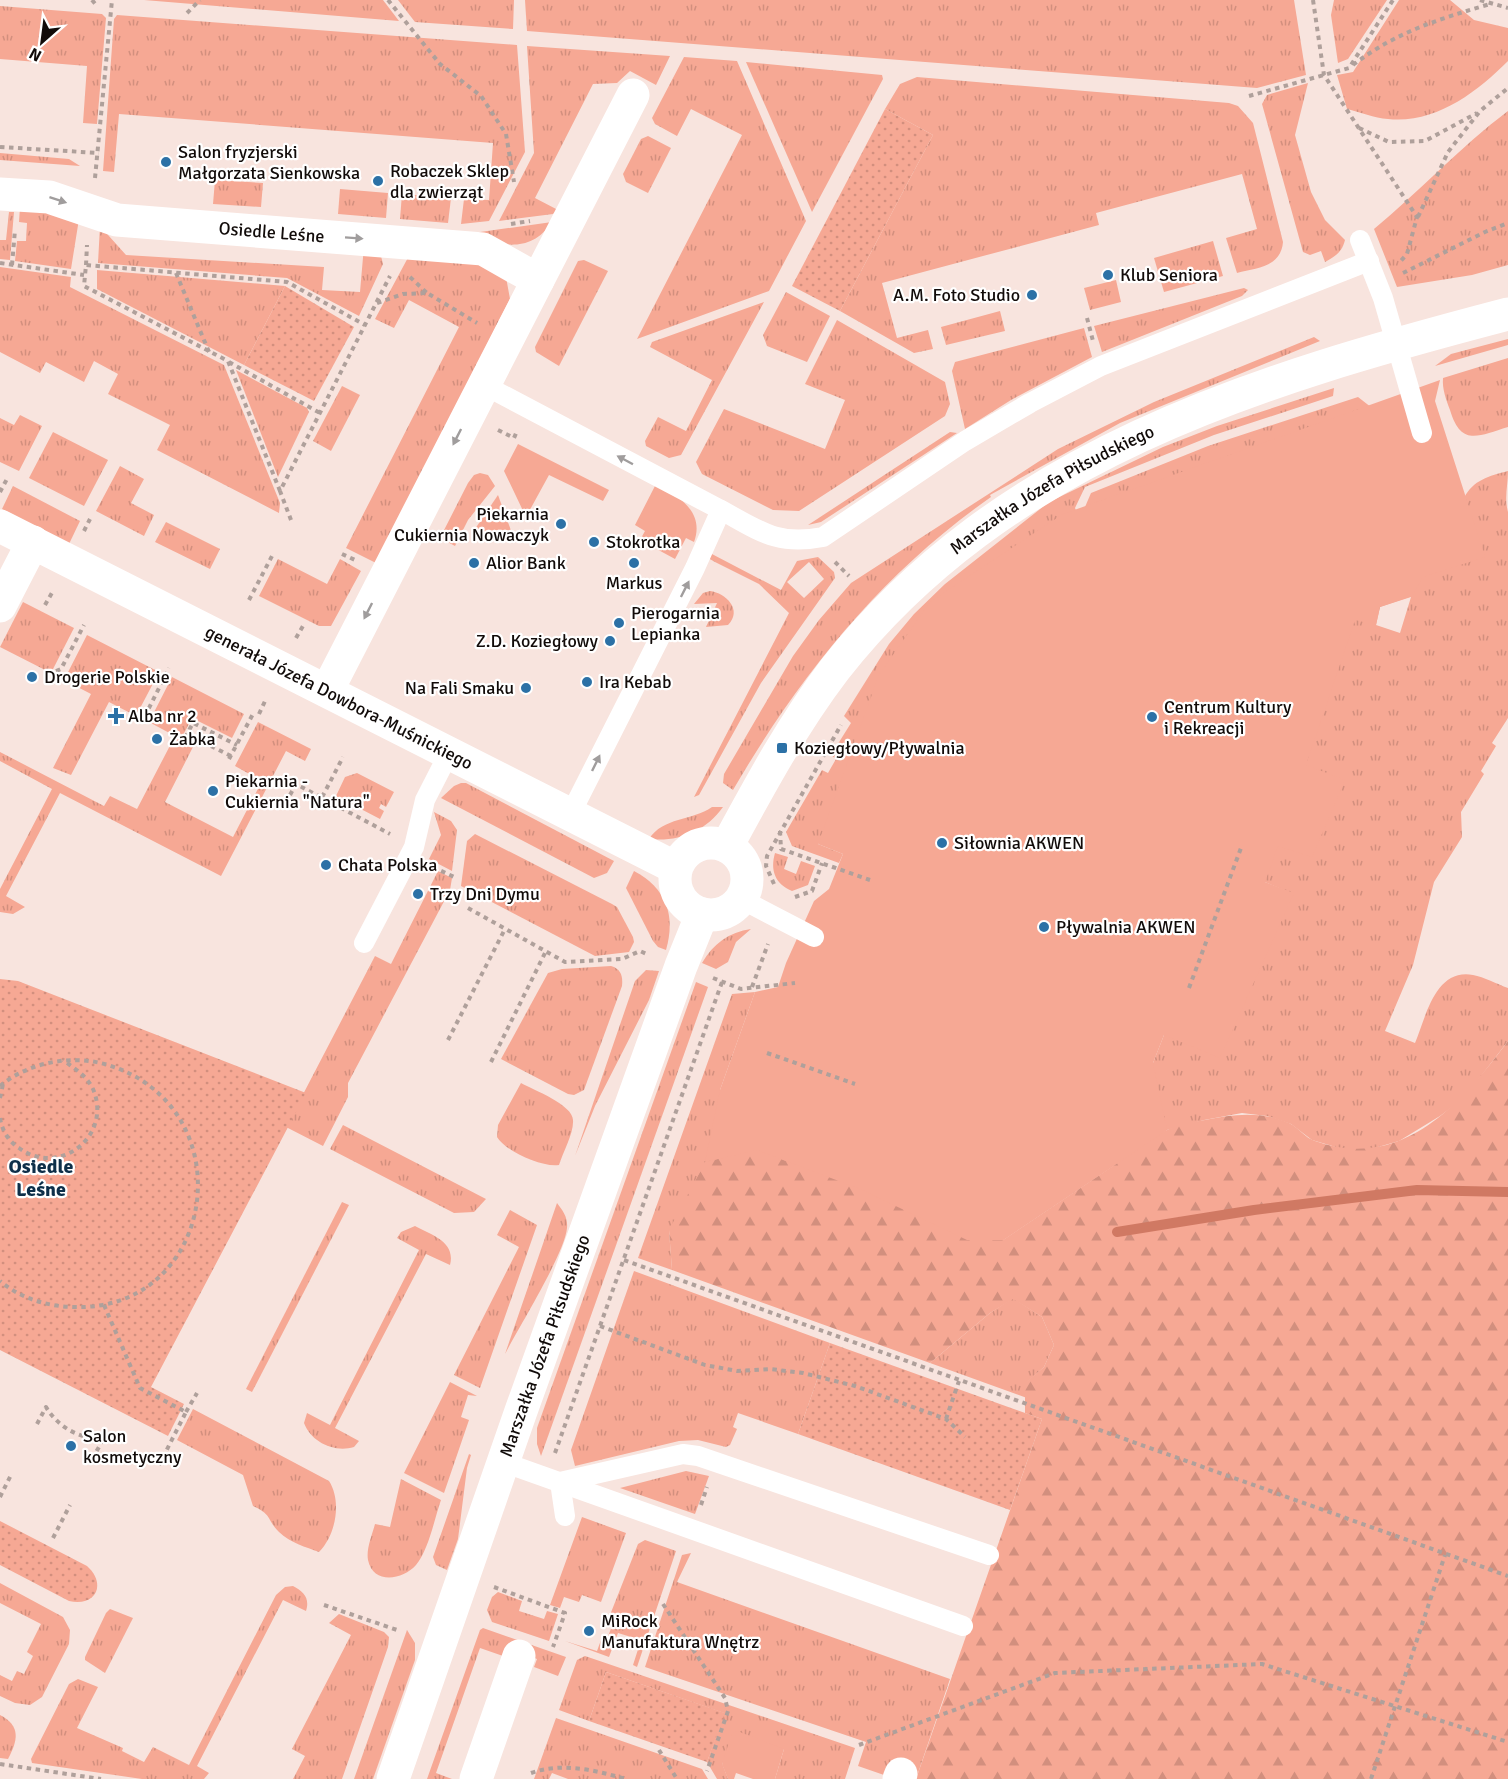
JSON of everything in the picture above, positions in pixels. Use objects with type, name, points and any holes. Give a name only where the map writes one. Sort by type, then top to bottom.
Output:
[{"type":"street","points":[[327,691],[633,95]]},
{"type":"street","name":"Osiedle Leśne","points":[[0,194],[49,197],[117,220],[483,249],[538,280]]},
{"type":"street","name":"Marszałka Józefa Piłsudskiego","points":[[728,846],[782,748],[836,669],[906,593],[946,556],[990,522],[1047,484],[1125,442],[1218,404],[1396,344],[1508,314]]},
{"type":"street","name":"generała Józefa Dowbora-Muśnickiego","points":[[0,526],[676,868]]},
{"type":"street","points":[[0,606],[33,542]]},
{"type":"street","points":[[713,842],[728,846],[741,857],[746,867],[748,878],[741,899],[724,912],[702,914],[682,900],[675,885],[676,868],[680,860],[694,846],[713,842]]},
{"type":"street","name":"Marszałka Józefa Piłsudskiego","points":[[393,1779],[503,1462],[681,966],[702,914]]},
{"type":"street","points":[[476,1779],[519,1656]]},
{"type":"lane","points":[[1360,240],[1378,286],[1422,433]]},
{"type":"lane","points":[[484,386],[721,510],[778,538],[800,542],[823,537],[965,441],[1030,403],[1101,366],[1368,261]]},
{"type":"lane","points":[[570,815],[696,568],[721,510]]},
{"type":"lane","points":[[364,944],[414,847],[425,800],[449,753]]},
{"type":"lane","points":[[741,899],[814,938]]},
{"type":"lane","points":[[553,1480],[683,1454],[717,1460],[989,1555]]},
{"type":"lane","points":[[503,1462],[963,1626]]},
{"type":"lane","points":[[553,1480],[566,1516]]},
{"type":"path","points":[[92,0],[97,6]]},
{"type":"path","points":[[90,211],[99,153],[112,0]]},
{"type":"path","points":[[187,13],[200,0]]},
{"type":"path","points":[[388,0],[440,64],[481,96],[506,134],[514,182]]},
{"type":"path","points":[[1313,0],[1324,75],[1417,218]]},
{"type":"path","points":[[1349,68],[1393,0]]},
{"type":"path","points":[[1480,0],[1508,8]]},
{"type":"path","points":[[1249,96],[1349,68],[1380,44],[1435,20],[1490,4]]},
{"type":"path","points":[[1358,128],[1389,142],[1425,141],[1480,111],[1508,88]]},
{"type":"path","points":[[1378,286],[1407,254],[1417,218],[1448,152],[1480,111]]},
{"type":"path","points":[[0,147],[99,153]]},
{"type":"path","points":[[1378,286],[1485,232],[1508,224]]},
{"type":"path","points":[[280,491],[407,242]]},
{"type":"path","points":[[0,263],[84,275]]},
{"type":"path","points":[[320,413],[84,286],[86,265],[286,282],[365,325]]},
{"type":"path","points":[[176,273],[209,352]]},
{"type":"path","points":[[376,303],[403,294],[427,293],[471,317],[503,349]]},
{"type":"path","points":[[228,362],[291,520]]},
{"type":"path","points":[[0,492],[8,477]]},
{"type":"path","points":[[249,600],[272,556]]},
{"type":"path","points":[[60,672],[84,625]]},
{"type":"path","points":[[145,714],[169,668]]},
{"type":"path","points":[[237,745],[193,723],[187,734],[230,758],[237,745],[254,712]]},
{"type":"path","points":[[776,888],[766,866],[767,856],[841,725]]},
{"type":"path","points":[[318,805],[343,757]]},
{"type":"path","points":[[290,795],[296,784],[414,847]]},
{"type":"path","points":[[780,831],[782,849],[870,880]]},
{"type":"path","points":[[1189,988],[1241,848]]},
{"type":"path","points":[[785,895],[794,897],[812,891],[822,863]]},
{"type":"path","points":[[448,874],[454,877]]},
{"type":"path","points":[[468,908],[565,962],[622,959],[640,951],[741,989],[795,983]]},
{"type":"path","points":[[752,988],[767,947],[774,917]]},
{"type":"path","points":[[448,1040],[505,928]]},
{"type":"path","points":[[491,1062],[546,951]]},
{"type":"path","points":[[553,1480],[600,1326],[722,982]]},
{"type":"path","points":[[767,1053],[855,1084]]},
{"type":"path","points":[[0,1118],[1,1126],[12,1143],[28,1155],[47,1160],[67,1156],[84,1144],[94,1127],[98,1108],[93,1088],[80,1072],[62,1060]]},
{"type":"path","points":[[0,1098],[1,1083],[31,1068],[62,1060],[96,1061],[128,1071],[156,1089],[178,1114],[193,1143],[199,1166],[197,1212],[189,1234],[178,1254],[164,1272],[146,1286],[104,1305],[83,1308],[41,1303],[21,1295],[0,1281]]},
{"type":"path","points":[[624,1260],[1508,1576]]},
{"type":"path","points":[[104,1305],[140,1388],[186,1412]]},
{"type":"path","points":[[600,1326],[705,1365],[737,1371],[771,1369],[803,1373],[855,1386],[946,1419],[965,1437]]},
{"type":"path","points":[[946,1419],[959,1380]]},
{"type":"path","points":[[159,1465],[197,1393]]},
{"type":"path","points":[[37,1424],[46,1407],[55,1421],[80,1435],[89,1439],[104,1438],[95,1455]]},
{"type":"path","points":[[693,1529],[717,1460]]},
{"type":"path","points":[[0,1497],[11,1475]]},
{"type":"path","points":[[53,1538],[70,1505]]},
{"type":"path","points":[[1371,1779],[1445,1555]]},
{"type":"path","points":[[488,1584],[565,1613],[553,1647]]},
{"type":"path","points":[[663,1604],[725,1698],[728,1711],[707,1771]]},
{"type":"path","points":[[324,1605],[400,1631]]},
{"type":"path","points":[[860,1745],[1055,1673],[1262,1664],[1508,1742]]},
{"type":"path","points":[[660,1750],[677,1779]]},
{"type":"path","points":[[0,1764],[101,1779]]},
{"type":"path","points":[[531,1773],[549,1766],[595,1770],[626,1779]]},
{"type":"green space","points":[[144,0],[383,0],[399,21]]},
{"type":"green space","points":[[398,0],[514,0],[513,29],[415,22]]},
{"type":"green space","points":[[525,0],[1294,0],[1306,75],[1257,88],[527,31]]},
{"type":"green space","points":[[1334,0],[1387,0],[1348,59],[1338,63],[1331,15]]},
{"type":"green space","points":[[1399,0],[1450,0],[1474,20],[1508,28],[1508,61],[1468,95],[1454,104],[1422,117],[1388,119],[1347,109],[1337,75],[1353,72]]},
{"type":"green space","points":[[0,6],[102,14],[106,18],[97,124],[83,123],[87,66],[0,59]]},
{"type":"green space","points":[[117,15],[517,45],[525,152],[489,221],[461,224],[464,199],[489,200],[493,143],[119,114],[114,172],[103,171],[114,19]]},
{"type":"green space","points":[[527,46],[670,56],[656,85],[630,71],[617,83],[593,84],[535,198],[558,210],[553,214],[499,221],[534,153]]},
{"type":"green space","points":[[684,57],[737,61],[806,221],[769,291],[637,339],[742,135],[691,109],[677,136],[655,124],[652,118]]},
{"type":"green space","points":[[746,62],[882,75],[883,79],[812,212]]},
{"type":"green space","points":[[917,77],[1229,103],[1238,106],[1253,123],[1283,242],[1278,257],[1260,268],[1237,273],[1226,238],[1257,229],[1242,174],[1096,213],[1099,225],[882,283],[897,338],[928,330],[933,349],[914,353],[840,311],[933,135],[885,109],[900,84]]},
{"type":"green space","points":[[1308,83],[1295,135],[1311,192],[1325,220],[1345,240],[1338,253],[1325,262],[1321,251],[1310,255],[1303,252],[1262,104],[1267,95]]},
{"type":"green space","points":[[885,109],[933,135],[840,311],[792,286]]},
{"type":"green space","points":[[1508,111],[1508,265],[1472,275],[1397,287],[1374,229],[1473,139]]},
{"type":"green space","points":[[648,136],[671,148],[648,193],[626,182],[623,174],[641,139]]},
{"type":"green space","points":[[0,153],[69,159],[80,166],[0,160]]},
{"type":"green space","points":[[215,180],[263,183],[261,207],[213,204]]},
{"type":"green space","points":[[340,189],[388,193],[386,218],[338,214]]},
{"type":"green space","points":[[402,194],[451,198],[448,223],[400,219]]},
{"type":"green space","points":[[20,207],[79,219],[71,269],[15,261],[17,241],[26,241],[27,223],[19,222]]},
{"type":"green space","points":[[9,212],[14,212],[10,260],[0,259],[0,240],[6,240]]},
{"type":"green space","points":[[552,222],[543,233],[522,244],[510,245],[459,235]]},
{"type":"green space","points":[[100,226],[126,255],[324,267],[322,290],[360,292],[364,246],[381,256],[383,264],[359,316],[287,278],[98,263]]},
{"type":"green space","points":[[1213,241],[1223,276],[1164,292],[1154,258]]},
{"type":"green space","points":[[411,252],[484,260],[506,277],[510,299],[376,563],[346,548],[459,327],[409,300],[394,328],[375,319]]},
{"type":"green space","points":[[584,260],[608,271],[559,366],[536,352],[535,347],[578,261]]},
{"type":"green space","points":[[0,267],[71,277],[70,287],[224,365],[280,503],[279,513],[157,450],[170,425],[108,394],[118,374],[94,361],[84,382],[46,362],[40,373],[0,352]]},
{"type":"green space","points":[[97,270],[285,286],[244,365],[97,289]]},
{"type":"green space","points":[[1116,280],[1121,302],[1090,310],[1084,288]]},
{"type":"green space","points":[[285,286],[354,327],[314,401],[244,365]]},
{"type":"green space","points":[[1244,288],[1248,290],[1242,296],[1102,352],[1094,326]]},
{"type":"green space","points":[[786,292],[830,316],[807,362],[767,346],[763,335]]},
{"type":"green space","points":[[764,302],[681,455],[669,458],[646,446],[645,441],[658,417],[686,431],[712,380],[650,347],[652,342]]},
{"type":"green space","points":[[1000,311],[1005,331],[946,345],[941,327]]},
{"type":"green space","points":[[837,320],[945,382],[950,404],[945,416],[799,511],[773,510],[702,474],[696,462],[724,409],[825,449],[845,400],[805,384]]},
{"type":"green space","points":[[1084,328],[1092,357],[1011,400],[965,429],[952,371],[955,362]]},
{"type":"green space","points":[[1314,337],[1320,341],[1120,423],[990,495],[991,497],[914,559],[879,593],[815,667],[786,707],[733,790],[723,783],[724,774],[793,656],[819,620],[851,583],[1058,449],[1154,402]]},
{"type":"green space","points":[[1508,339],[1508,345],[1435,366],[1451,354]]},
{"type":"green space","points":[[1508,358],[1508,427],[1479,435],[1465,434],[1454,422],[1443,386],[1443,378]]},
{"type":"green space","points":[[236,370],[307,408],[309,412],[278,477]]},
{"type":"green space","points":[[1440,380],[1435,401],[1485,557],[1423,577],[1412,596],[1380,607],[1376,625],[1355,620],[1306,765],[1345,780],[1312,857],[1278,846],[1265,882],[1294,893],[1220,1058],[1164,1035],[1153,1063],[1167,1130],[1003,1240],[967,1240],[860,1189],[757,1150],[705,1162],[720,1090],[755,992],[778,987],[786,963],[814,901],[829,889],[843,854],[818,844],[879,675],[930,602],[1063,514]]},
{"type":"green space","points":[[342,386],[360,395],[331,451],[313,441]]},
{"type":"green space","points":[[1334,388],[1333,396],[1214,435],[1085,487],[1075,508],[1084,528],[818,844],[843,854],[839,863],[792,846],[786,832],[822,770],[828,773],[836,759],[831,755],[851,723],[844,716],[889,644],[914,614],[945,584],[1049,502],[1163,447],[1217,426]]},
{"type":"green space","points":[[1358,397],[1376,411],[1085,507],[1091,493],[1208,446]]},
{"type":"green space","points":[[20,415],[42,426],[19,471],[0,462],[0,418],[14,425]]},
{"type":"green space","points":[[53,432],[108,460],[84,506],[29,478]]},
{"type":"green space","points":[[950,432],[957,433],[821,522],[808,525]]},
{"type":"green space","points":[[518,444],[609,490],[603,501],[549,475],[526,517],[504,471]]},
{"type":"green space","points":[[120,466],[144,479],[131,503],[154,515],[144,536],[96,511]]},
{"type":"green space","points":[[1508,471],[1506,496],[1508,512],[1508,718],[1492,743],[1496,746],[1481,771],[1484,774],[1461,812],[1462,837],[1434,882],[1413,965],[1385,1031],[1415,1043],[1434,997],[1449,979],[1460,975],[1477,976],[1508,988],[1508,1041],[1464,1098],[1399,1141],[1371,1149],[1346,1150],[1312,1140],[1291,1124],[1267,1116],[1242,1113],[1167,1130],[1003,1240],[669,1230],[672,1270],[638,1258],[732,994],[755,992],[720,1090],[1153,1063],[1164,1035],[1289,892],[1260,880],[1344,620],[1464,498],[1472,487],[1488,477]],"holes":[[[1411,597],[1400,633],[1376,625],[1380,607]]]},
{"type":"green space","points":[[480,473],[488,475],[495,486],[468,520],[455,546],[440,538],[468,483],[474,475]]},
{"type":"green space","points":[[656,484],[688,506],[696,522],[694,542],[686,538],[675,559],[640,540],[645,531],[635,525]]},
{"type":"green space","points":[[13,486],[80,521],[69,544],[2,509]]},
{"type":"green space","points":[[498,495],[513,536],[504,543],[475,529]]},
{"type":"green space","points":[[166,522],[220,549],[210,569],[155,542]]},
{"type":"green space","points":[[710,553],[781,590],[797,561],[818,557],[834,572],[835,578],[761,683],[699,795],[694,797],[789,613],[759,584],[708,558]],"holes":[[[809,562],[824,579],[804,598],[787,582]]]},
{"type":"green space","points":[[278,559],[327,584],[340,559],[361,571],[331,626],[319,626],[259,596]]},
{"type":"green space","points":[[710,591],[722,595],[731,603],[734,614],[728,625],[706,627],[717,603],[694,604],[703,593]]},
{"type":"green space","points":[[23,602],[74,628],[51,673],[0,647]]},
{"type":"green space","points":[[87,635],[159,672],[136,716],[109,702],[71,775],[53,768],[91,694],[64,680]]},
{"type":"green space","points":[[172,677],[244,714],[232,738],[192,718],[181,739],[194,745],[165,802],[233,837],[262,781],[235,766],[258,722],[311,749],[305,761],[286,751],[221,876],[60,793],[6,896],[25,907],[13,914],[0,912],[0,889],[52,789],[0,761],[0,752],[104,806],[110,796],[137,809],[175,736],[149,722]]},
{"type":"green space","points":[[357,773],[394,792],[386,807],[381,804],[379,808],[384,811],[380,819],[336,796],[345,777]]},
{"type":"green space","points":[[461,783],[466,783],[614,861],[607,873],[594,878],[441,798]]},
{"type":"green space","points":[[712,807],[723,807],[700,829],[671,839],[649,839],[662,827]]},
{"type":"green space","points":[[434,812],[451,821],[457,830],[452,871],[429,859],[441,835]]},
{"type":"green space","points":[[475,834],[617,907],[633,937],[634,942],[629,952],[595,956],[461,886],[467,841]]},
{"type":"green space","points":[[775,853],[788,857],[784,869],[796,874],[801,861],[815,866],[808,885],[792,891],[781,884],[774,871]]},
{"type":"green space","points":[[438,871],[452,878],[450,890],[348,1083],[348,1097],[323,1146],[286,1127],[375,956],[391,964]]},
{"type":"green space","points":[[634,871],[654,886],[666,904],[670,925],[666,950],[658,947],[653,941],[626,888]]},
{"type":"green space","points":[[751,929],[736,942],[728,962],[716,969],[702,963],[722,940]]},
{"type":"green space","points":[[611,966],[621,973],[622,986],[584,1090],[574,1095],[568,1094],[501,1059],[548,973],[562,969]]},
{"type":"green space","points":[[646,970],[659,971],[649,1000],[595,1106],[575,1156],[635,981]]},
{"type":"green space","points":[[0,979],[18,981],[306,1093],[151,1387],[184,1404],[168,1436],[0,1350]]},
{"type":"green space","points":[[696,982],[708,987],[541,1456],[537,1444],[537,1428]]},
{"type":"green space","points":[[1508,1041],[1508,1779],[916,1779],[1042,1419],[1025,1413],[1025,1383],[1044,1367],[1054,1345],[1042,1317],[1013,1299],[990,1313],[930,1363],[672,1270],[669,1230],[705,1162],[756,1150],[1003,1240],[1152,1139],[1169,1129],[1185,1124],[1226,1116],[1258,1115],[1289,1123],[1315,1141],[1346,1148],[1375,1147],[1402,1140],[1426,1126],[1449,1108],[1470,1088]]},
{"type":"green space","points":[[521,1083],[560,1104],[571,1114],[572,1131],[559,1165],[544,1164],[516,1153],[497,1137],[498,1125]]},
{"type":"green space","points":[[343,1125],[486,1199],[474,1212],[454,1213],[330,1149]]},
{"type":"green space","points":[[342,1202],[349,1205],[252,1392],[246,1389]]},
{"type":"green space","points":[[557,1203],[567,1221],[564,1239],[550,1272],[505,1354]]},
{"type":"green space","points":[[510,1210],[537,1225],[480,1388],[454,1375],[519,1247],[497,1235]]},
{"type":"green space","points":[[415,1226],[435,1236],[446,1245],[451,1257],[450,1265],[426,1254],[335,1428],[359,1441],[354,1447],[331,1447],[318,1441],[307,1430],[304,1423],[307,1413],[330,1425],[419,1250],[397,1238],[401,1232]]},
{"type":"green space","points":[[634,1271],[830,1343],[798,1434],[738,1413],[733,1427],[737,1429],[730,1445],[726,1447],[698,1440],[679,1441],[575,1466],[571,1450]]},
{"type":"green space","points":[[1013,1298],[1042,1317],[1054,1345],[1044,1367],[1026,1383],[1027,1398],[930,1363],[990,1313]]},
{"type":"green space","points":[[830,1343],[1042,1419],[1010,1510],[798,1434]]},
{"type":"green space","points":[[450,1382],[477,1396],[468,1395],[461,1417],[469,1420],[444,1493],[404,1473]]},
{"type":"green space","points":[[193,1409],[329,1481],[335,1498],[335,1518],[330,1537],[319,1552],[283,1536],[267,1515],[253,1506],[243,1475],[177,1440]]},
{"type":"green space","points":[[469,1454],[471,1455],[467,1468],[458,1539],[447,1570],[436,1565],[433,1557]]},
{"type":"green space","points":[[686,1471],[709,1476],[695,1514],[620,1488]]},
{"type":"green space","points":[[401,1479],[441,1500],[428,1543],[416,1565],[396,1577],[382,1577],[371,1568],[368,1560],[369,1547],[375,1524],[390,1527]]},
{"type":"green space","points":[[582,1517],[626,1533],[601,1602],[582,1595],[579,1602],[564,1597],[560,1608],[550,1605]]},
{"type":"green space","points":[[0,1521],[87,1566],[96,1580],[96,1592],[86,1601],[69,1601],[0,1565]]},
{"type":"green space","points":[[645,1540],[676,1551],[637,1667],[633,1665],[641,1640],[618,1633],[609,1657],[565,1641],[597,1651],[601,1640],[606,1642],[613,1623],[608,1620],[638,1544]]},
{"type":"green space","points":[[691,1553],[677,1582],[950,1679],[917,1776],[888,1764],[884,1775],[858,1766],[866,1742],[645,1667],[682,1555]]},
{"type":"green space","points":[[0,1583],[63,1617],[70,1630],[69,1644],[42,1697],[30,1705],[15,1703],[0,1696],[0,1675],[12,1681],[17,1671],[24,1674],[33,1656],[27,1652],[41,1624],[0,1603]]},
{"type":"green space","points":[[293,1586],[305,1596],[306,1611],[283,1600],[197,1766],[209,1773],[204,1779],[142,1779],[32,1763],[31,1759],[69,1684],[78,1679],[98,1687],[77,1728],[123,1748],[122,1751],[144,1762],[153,1747],[189,1765],[276,1595],[285,1587]]},
{"type":"green space","points":[[498,1592],[522,1601],[519,1611],[544,1619],[547,1611],[558,1614],[549,1641],[492,1622],[487,1610],[492,1597]]},
{"type":"green space","points":[[110,1609],[133,1618],[105,1673],[85,1660],[85,1657]]},
{"type":"green space","points":[[339,1614],[384,1632],[389,1637],[388,1647],[342,1779],[293,1779],[305,1756],[292,1749],[351,1635],[329,1623]]},
{"type":"green space","points":[[483,1628],[566,1657],[558,1676],[534,1667],[537,1659],[507,1648],[503,1656],[480,1648],[436,1773],[452,1779],[427,1779],[480,1630]]},
{"type":"green space","points":[[407,1630],[415,1643],[415,1660],[373,1779],[354,1779]]},
{"type":"green space","points":[[585,1656],[855,1748],[845,1779],[775,1779],[784,1749],[722,1763],[728,1779],[717,1779],[707,1762],[724,1713],[606,1672],[589,1721],[559,1710],[577,1660]]},
{"type":"green space","points":[[606,1672],[725,1713],[707,1762],[589,1721]]},
{"type":"green space","points":[[0,1715],[12,1724],[16,1734],[8,1759],[0,1758]]},
{"type":"green space","points":[[556,1718],[702,1769],[708,1779],[568,1779],[552,1773],[549,1779],[534,1779]]},
{"type":"green space","points":[[737,1731],[784,1749],[775,1779],[753,1779],[736,1773],[734,1779],[728,1779],[722,1764],[732,1733]]},
{"type":"waterway","points":[[1117,1232],[1254,1210],[1417,1190],[1508,1192]]},
{"type":"place","name":"Salon fryzjerski Małgorzata Sienkowska","points":[[166,162]]},
{"type":"place","name":"Robaczek Sklep dla zwierząt","points":[[378,181]]},
{"type":"place","name":"Klub Seniora","points":[[1108,275]]},
{"type":"place","name":"A.M. Foto Studio","points":[[1032,295]]},
{"type":"place","name":"Piekarnia Cukiernia Nowaczyk","points":[[561,524]]},
{"type":"place","name":"Stokrotka","points":[[594,542]]},
{"type":"place","name":"Alior Bank","points":[[474,563]]},
{"type":"place","name":"Markus","points":[[634,563]]},
{"type":"place","name":"Pierogarnia Lepianka","points":[[619,623]]},
{"type":"place","name":"Z.D. Koziegłowy","points":[[610,641]]},
{"type":"place","name":"Drogerie Polskie","points":[[32,677]]},
{"type":"place","name":"Ira Kebab","points":[[587,682]]},
{"type":"place","name":"Na Fali Smaku","points":[[526,688]]},
{"type":"place","name":"Alba nr 2","points":[[116,716]]},
{"type":"place","name":"Centrum Kultury i Rekreacji","points":[[1152,717]]},
{"type":"place","name":"Żabka","points":[[157,739]]},
{"type":"place","name":"Koziegłowy/Pływalnia","points":[[782,748]]},
{"type":"place","name":"Piekarnia - Cukiernia \"Natura\"","points":[[213,791]]},
{"type":"place","name":"Siłownia AKWEN","points":[[942,843]]},
{"type":"place","name":"Chata Polska","points":[[326,865]]},
{"type":"place","name":"Trzy Dni Dymu","points":[[418,894]]},
{"type":"place","name":"Pływalnia AKWEN","points":[[1044,927]]},
{"type":"place","name":"Salon kosmetyczny","points":[[71,1446]]},
{"type":"place","name":"MiRock Manufaktura Wnętrz","points":[[589,1631]]},
{"type":"district","name":"Osiedle Leśne","points":[[41,1178]]}]
